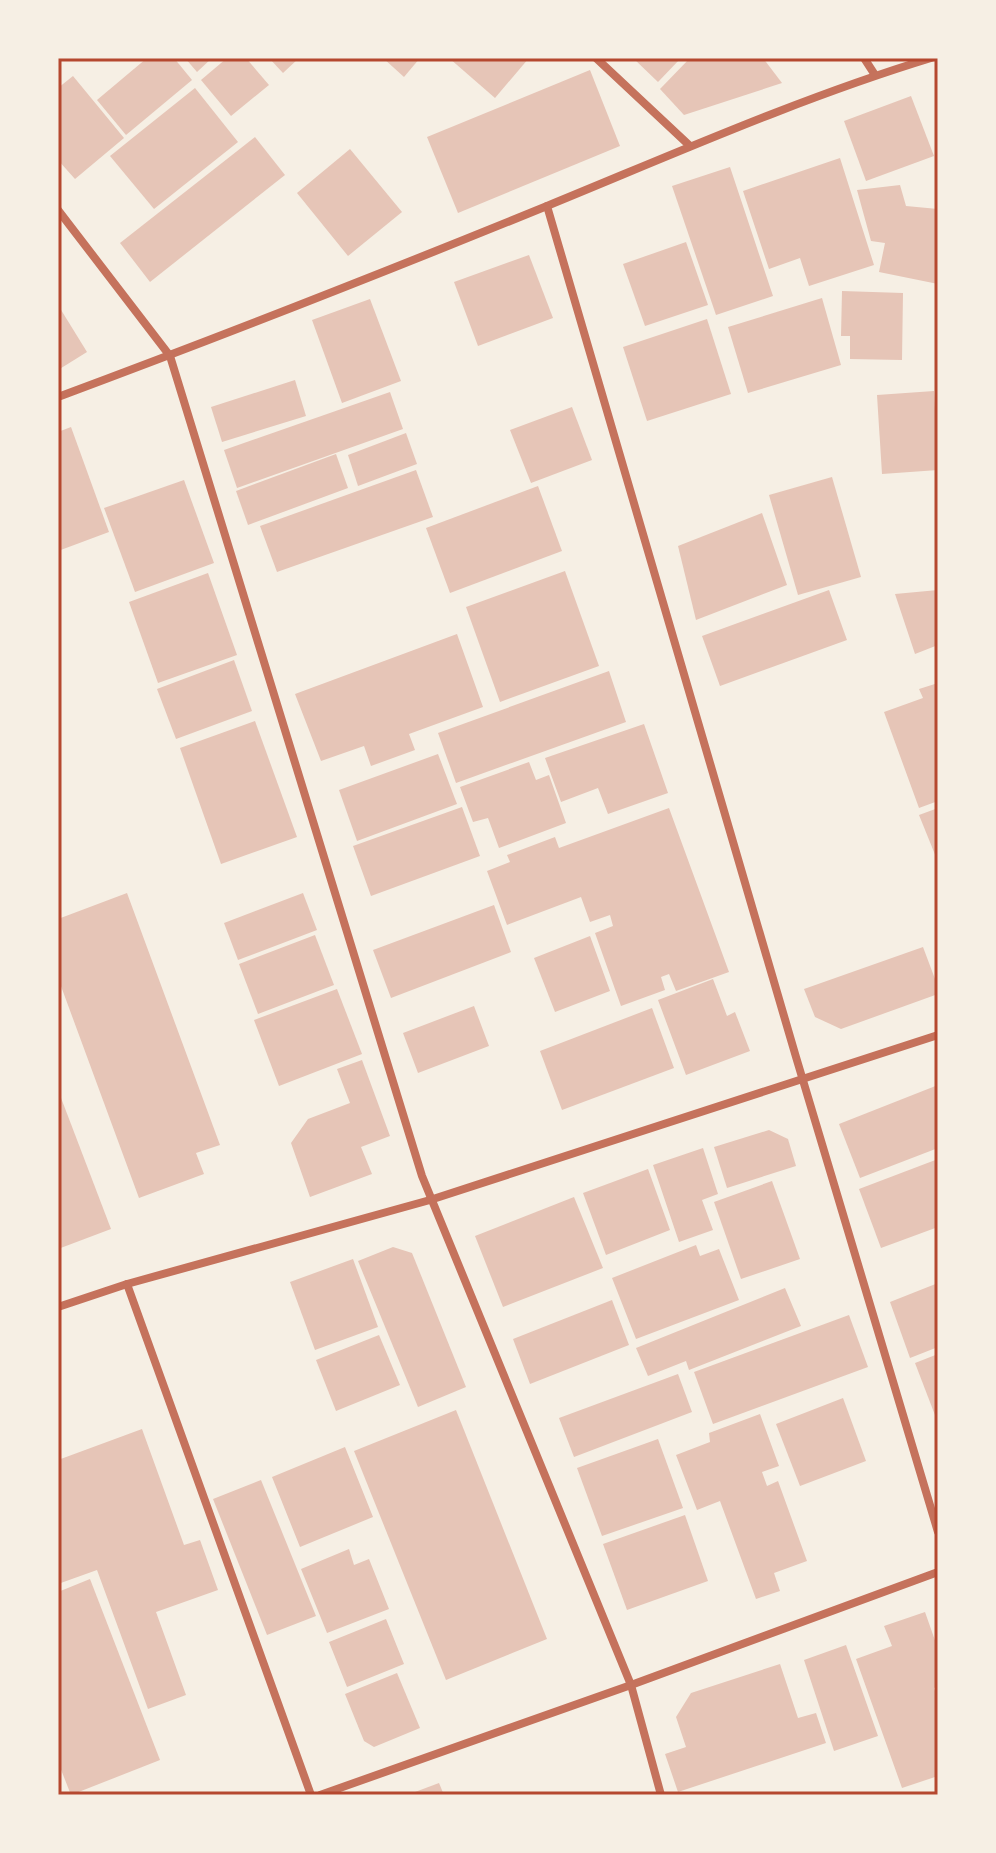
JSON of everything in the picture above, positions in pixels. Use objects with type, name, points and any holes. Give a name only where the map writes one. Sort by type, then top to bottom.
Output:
[{"type":"street","points":[[596,58],[690,146]]},
{"type":"street","points":[[864,58],[875,75]]},
{"type":"street","points":[[58,397],[170,356],[690,146],[875,75],[931,58]]},
{"type":"street","points":[[547,206],[938,1532]]},
{"type":"street","points":[[58,210],[170,356],[430,1200],[631,1685],[661,1795]]},
{"type":"street","points":[[58,1307],[127,1284],[430,1200],[938,1035]]},
{"type":"street","points":[[127,1284],[311,1795]]},
{"type":"street","points":[[320,1795],[938,1572]]},
{"type":"building","points":[[147,58],[174,58],[192,80],[126,135],[97,100]]},
{"type":"building","points":[[185,58],[212,58],[197,72]]},
{"type":"building","points":[[227,58],[246,58],[269,85],[231,116],[201,80]]},
{"type":"building","points":[[269,58],[299,58],[283,73]]},
{"type":"building","points":[[383,58],[420,58],[404,77]]},
{"type":"building","points":[[449,58],[529,58],[495,98]]},
{"type":"building","points":[[633,58],[681,58],[658,82]]},
{"type":"building","points":[[690,58],[763,58],[782,83],[684,115],[660,89]]},
{"type":"building","points":[[590,70],[620,146],[458,213],[427,137]]},
{"type":"building","points":[[73,76],[124,138],[75,179],[58,160],[58,88]]},
{"type":"building","points":[[195,88],[238,142],[154,209],[110,156]]},
{"type":"building","points":[[911,96],[934,156],[866,181],[844,121]]},
{"type":"building","points":[[255,137],[285,175],[150,282],[120,243]]},
{"type":"building","points":[[350,149],[402,212],[348,256],[297,193]]},
{"type":"building","points":[[840,158],[874,265],[809,286],[800,258],[769,269],[743,191]]},
{"type":"building","points":[[730,167],[773,296],[716,315],[672,186]]},
{"type":"building","points":[[900,185],[906,206],[938,209],[938,284],[879,272],[885,243],[871,241],[857,190]]},
{"type":"building","points":[[686,242],[708,305],[645,326],[623,264]]},
{"type":"building","points":[[529,255],[553,318],[478,346],[454,282]]},
{"type":"building","points":[[842,291],[903,293],[902,360],[850,359],[850,336],[841,336]]},
{"type":"building","points":[[822,298],[841,365],[748,393],[728,327]]},
{"type":"building","points":[[370,299],[401,381],[342,403],[312,320]]},
{"type":"building","points":[[58,305],[87,352],[58,370]]},
{"type":"building","points":[[707,319],[731,394],[647,421],[623,347]]},
{"type":"building","points":[[295,380],[306,416],[222,442],[211,407]]},
{"type":"building","points":[[934,391],[938,470],[882,474],[877,395]]},
{"type":"building","points":[[390,392],[403,429],[237,488],[224,450]]},
{"type":"building","points":[[572,407],[592,460],[531,483],[510,430]]},
{"type":"building","points":[[71,427],[109,532],[58,551],[58,432]]},
{"type":"building","points":[[406,433],[417,464],[358,486],[348,455]]},
{"type":"building","points":[[336,454],[348,488],[248,525],[236,491]]},
{"type":"building","points":[[416,470],[433,517],[277,572],[260,526]]},
{"type":"building","points":[[832,477],[861,577],[798,595],[769,495]]},
{"type":"building","points":[[184,480],[214,563],[135,592],[104,508]]},
{"type":"building","points":[[538,486],[562,551],[450,593],[426,528]]},
{"type":"building","points":[[762,513],[787,585],[696,620],[678,546]]},
{"type":"building","points":[[565,571],[599,666],[500,702],[466,607]]},
{"type":"building","points":[[208,573],[237,655],[158,683],[129,602]]},
{"type":"building","points":[[829,590],[847,640],[720,686],[702,636]]},
{"type":"building","points":[[938,590],[938,645],[915,654],[895,594]]},
{"type":"building","points":[[457,634],[483,707],[409,734],[415,750],[371,766],[364,746],[321,761],[295,694]]},
{"type":"building","points":[[234,660],[252,711],[176,739],[157,689]]},
{"type":"building","points":[[609,671],[626,722],[456,783],[438,733]]},
{"type":"building","points":[[938,683],[938,801],[919,808],[884,712],[923,698],[919,689]]},
{"type":"building","points":[[255,721],[297,837],[221,864],[180,748]]},
{"type":"building","points":[[644,724],[668,793],[608,814],[598,788],[561,802],[545,758]]},
{"type":"building","points":[[438,754],[457,804],[357,841],[339,790]]},
{"type":"building","points":[[529,762],[536,780],[549,775],[566,823],[499,848],[488,818],[473,822],[460,787]]},
{"type":"building","points":[[462,807],[480,856],[371,896],[353,846]]},
{"type":"building","points":[[669,808],[729,972],[676,991],[669,974],[661,977],[665,990],[621,1006],[595,933],[613,926],[610,915],[590,922],[581,897],[507,925],[487,871],[510,862],[507,855],[555,837],[559,848]]},
{"type":"building","points":[[938,808],[938,862],[919,815]]},
{"type":"building","points":[[127,893],[220,1145],[196,1153],[204,1174],[139,1198],[58,978],[58,919]]},
{"type":"building","points":[[303,893],[317,930],[238,960],[224,923]]},
{"type":"building","points":[[494,905],[511,952],[391,998],[373,950]]},
{"type":"building","points":[[315,935],[334,985],[258,1014],[239,964]]},
{"type":"building","points":[[590,936],[610,991],[555,1012],[534,958]]},
{"type":"building","points":[[923,947],[938,994],[841,1029],[815,1017],[804,989]]},
{"type":"building","points":[[713,979],[727,1016],[735,1012],[750,1051],[686,1075],[658,1000]]},
{"type":"building","points":[[337,989],[362,1054],[279,1086],[254,1020]]},
{"type":"building","points":[[474,1006],[489,1046],[418,1073],[403,1033]]},
{"type":"building","points":[[652,1008],[674,1068],[562,1110],[540,1051]]},
{"type":"building","points":[[362,1060],[390,1136],[361,1147],[372,1174],[310,1197],[291,1143],[308,1119],[350,1103],[337,1069]]},
{"type":"building","points":[[938,1085],[938,1148],[860,1178],[839,1124]]},
{"type":"building","points":[[58,1090],[111,1229],[58,1249]]},
{"type":"building","points":[[769,1130],[788,1139],[796,1166],[727,1188],[714,1147]]},
{"type":"building","points":[[703,1148],[718,1194],[702,1200],[713,1230],[679,1242],[653,1165]]},
{"type":"building","points":[[938,1159],[938,1227],[881,1248],[859,1189]]},
{"type":"building","points":[[648,1169],[670,1230],[606,1255],[583,1193]]},
{"type":"building","points":[[772,1181],[800,1259],[741,1279],[714,1202]]},
{"type":"building","points":[[574,1197],[603,1268],[503,1307],[475,1236]]},
{"type":"building","points":[[696,1245],[700,1256],[719,1249],[739,1300],[636,1339],[612,1278]]},
{"type":"building","points":[[393,1247],[412,1253],[466,1387],[418,1407],[358,1261]]},
{"type":"building","points":[[353,1259],[378,1327],[315,1350],[290,1282]]},
{"type":"building","points":[[938,1283],[938,1347],[910,1358],[890,1302]]},
{"type":"building","points":[[785,1288],[801,1326],[689,1370],[686,1361],[648,1376],[636,1348]]},
{"type":"building","points":[[612,1300],[629,1345],[530,1384],[513,1339]]},
{"type":"building","points":[[849,1315],[868,1367],[713,1424],[694,1372]]},
{"type":"building","points":[[379,1335],[400,1385],[336,1411],[316,1360]]},
{"type":"building","points":[[938,1354],[938,1423],[915,1363]]},
{"type":"building","points":[[678,1374],[692,1412],[574,1457],[559,1418]]},
{"type":"building","points":[[843,1398],[866,1461],[800,1486],[776,1424]]},
{"type":"building","points":[[456,1410],[547,1639],[446,1680],[354,1451]]},
{"type":"building","points":[[760,1414],[779,1466],[762,1472],[767,1486],[778,1481],[807,1561],[774,1573],[780,1591],[756,1599],[720,1501],[697,1510],[676,1455],[710,1442],[709,1433]]},
{"type":"building","points":[[142,1429],[184,1545],[200,1540],[218,1590],[156,1612],[186,1695],[148,1709],[97,1570],[58,1584],[58,1460]]},
{"type":"building","points":[[658,1439],[683,1508],[602,1536],[577,1468]]},
{"type":"building","points":[[345,1447],[373,1517],[300,1547],[272,1477]]},
{"type":"building","points":[[261,1480],[316,1616],[267,1635],[213,1499]]},
{"type":"building","points":[[685,1515],[708,1581],[627,1610],[603,1544]]},
{"type":"building","points":[[349,1549],[354,1565],[369,1559],[389,1609],[327,1633],[301,1569]]},
{"type":"building","points":[[90,1579],[160,1760],[71,1795],[58,1762],[58,1592]]},
{"type":"building","points":[[925,1612],[938,1649],[938,1686],[934,1688],[938,1700],[938,1776],[902,1788],[856,1659],[892,1646],[884,1626]]},
{"type":"building","points":[[386,1619],[404,1664],[347,1687],[329,1642]]},
{"type":"building","points":[[846,1645],[878,1736],[834,1751],[804,1660]]},
{"type":"building","points":[[780,1664],[798,1718],[816,1713],[826,1743],[678,1792],[665,1754],[686,1747],[676,1717],[691,1693]]},
{"type":"building","points":[[397,1673],[420,1728],[374,1747],[364,1741],[345,1694]]},
{"type":"building","points":[[439,1783],[444,1795],[407,1795]]}]
